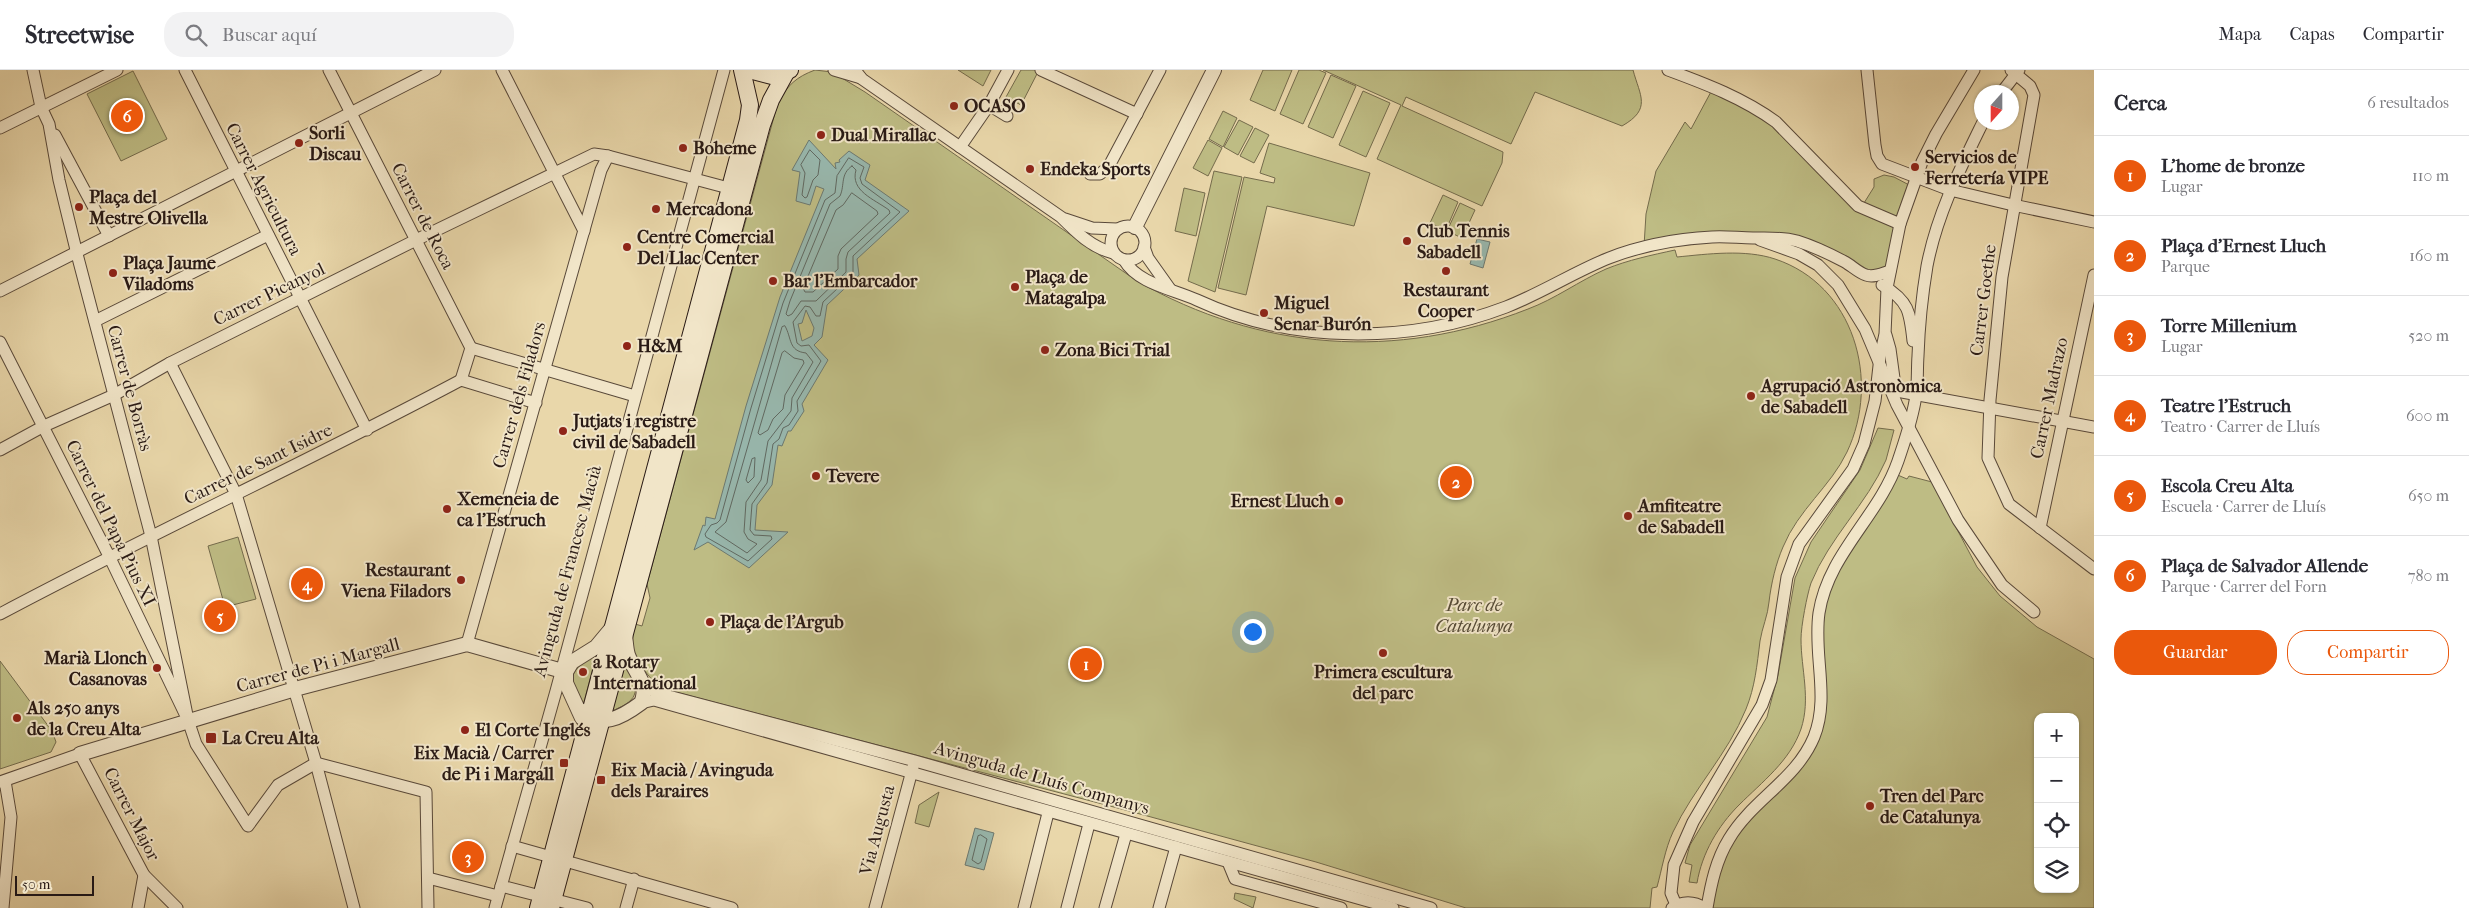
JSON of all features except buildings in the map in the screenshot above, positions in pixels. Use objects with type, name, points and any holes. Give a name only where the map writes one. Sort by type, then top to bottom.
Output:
[{"type":"main road","name":"Avinguda de Francesc Macià","points":[[546,903],[736,190],[750,105],[742,70]]},
{"type":"main road","points":[[749,70],[772,76],[789,71]]},
{"type":"main road","name":"Avinguda de Francesc Macià","points":[[736,190],[767,109],[789,71]]},
{"type":"street","name":"Carrer de Borràs","points":[[33,70],[42,107],[49,124],[108,236]]},
{"type":"street","points":[[0,128],[117,70]]},
{"type":"street","name":"Carrer Agricultura","points":[[184,70],[367,430]]},
{"type":"street","name":"Carrer de Roca","points":[[329,70],[471,348]]},
{"type":"street","points":[[0,291],[77,254],[108,236],[435,70]]},
{"type":"street","points":[[502,70],[584,231]]},
{"type":"street","name":"Avinguda de Francesc Macià","points":[[495,908],[563,672],[635,396],[724,70]]},
{"type":"street","points":[[834,70],[858,74],[1061,217],[1079,236],[1099,249],[1113,252],[1124,260],[1129,269],[1140,276],[1160,287],[1170,289],[1212,307],[1275,325],[1349,334],[1392,333],[1444,325],[1485,314],[1538,293],[1607,258],[1657,243],[1718,236],[1753,238],[1776,236],[1798,242],[1845,262],[1902,299],[1909,309],[1918,362]]},
{"type":"street","points":[[960,147],[989,104],[1008,70]]},
{"type":"street","points":[[1041,70],[1137,114]]},
{"type":"street","points":[[1090,174],[1100,174],[1109,166],[1160,70]]},
{"type":"street","points":[[1135,227],[1214,70]]},
{"type":"street","points":[[1668,70],[1744,100],[1761,110],[1776,122],[1858,206],[1900,224]]},
{"type":"street","points":[[1698,81],[1702,70]]},
{"type":"street","points":[[1867,70],[1877,156],[1882,164],[1950,190],[2013,206],[2094,222]]},
{"type":"street","points":[[1974,70],[1936,134],[1917,176],[1900,224],[1887,288],[1885,334],[1875,401],[1864,444],[1853,469],[1799,544],[1787,577],[1770,680],[1762,705],[1693,822],[1674,865],[1671,893],[1674,907],[1692,902],[1705,908],[1714,870],[1729,838],[1747,816],[1794,771],[1814,737],[1822,705],[1817,654],[1819,612],[1835,565],[1855,532],[1886,490],[1909,428],[1916,394],[1922,299],[1933,238],[1950,190],[1979,130]]},
{"type":"street","points":[[2006,85],[2015,71]]},
{"type":"street","name":"Carrer Goethe","points":[[2015,71],[2030,86],[2034,95],[2002,277],[1989,406],[1988,458],[2009,504],[2094,568]]},
{"type":"street","points":[[989,104],[1007,116]]},
{"type":"street","name":"Carrer de Borràs","points":[[49,124],[59,180],[77,254],[150,536],[188,720]]},
{"type":"street","name":"Carrer Picanyol","points":[[0,450],[44,426],[114,395],[170,362],[554,172],[594,154],[608,156]]},
{"type":"street","points":[[608,156],[736,190]]},
{"type":"street","name":"Carrer dels Filadors","points":[[467,644],[601,170],[608,156]]},
{"type":"street","points":[[1061,217],[1092,228],[1118,229],[1129,226],[1135,227],[1142,234],[1148,258],[1170,289]]},
{"type":"street","points":[[1113,252],[1111,238],[1118,229]]},
{"type":"street","points":[[95,321],[268,235]]},
{"type":"street","points":[[1753,238],[1799,254],[1818,265],[1838,285],[1865,329],[1897,405],[1958,520],[2009,593],[2034,612]]},
{"type":"street","points":[[1124,260],[1138,256],[1144,248]]},
{"type":"street","points":[[1866,275],[1875,276],[1890,271]]},
{"type":"street","name":"Carrer Madrazo","points":[[2036,526],[2094,275]]},
{"type":"street","points":[[1885,334],[1890,349],[1897,405]]},
{"type":"street","name":"Carrer del Papa Pius XI","points":[[0,342],[109,556],[188,720]]},
{"type":"street","points":[[536,403],[461,380],[471,348],[635,396]]},
{"type":"street","points":[[170,362],[236,494],[295,689],[354,908]]},
{"type":"street","name":"Carrer de Sant Isidre","points":[[0,614],[109,556],[367,430],[461,380]]},
{"type":"street","points":[[1887,383],[1896,391],[1989,406],[2094,427]]},
{"type":"street","name":"Avinguda de Francesc Macià","points":[[563,672],[572,662],[613,650],[619,629]]},
{"type":"street","points":[[467,644],[563,672]]},
{"type":"street","name":"Carrer de Pi i Margall","points":[[80,754],[295,689],[467,644]]},
{"type":"street","points":[[595,717],[641,703],[645,691],[644,684],[613,650]]},
{"type":"street","points":[[161,664],[165,666],[176,661]]},
{"type":"street","name":"Avinguda de Francesc Macià","points":[[563,672],[566,683],[595,717],[583,727],[590,740]]},
{"type":"street","name":"Avinguda de Lluís Companys","points":[[644,684],[657,693],[915,761],[1200,841],[1398,905]]},
{"type":"street","name":"Avinguda de Lluís Companys","points":[[641,703],[654,700],[1048,813],[1176,847],[1372,906],[1398,905],[1431,908]]},
{"type":"street","points":[[188,720],[196,744],[248,826],[278,785],[316,763],[426,792],[428,908]]},
{"type":"street","points":[[3,908],[11,817],[2,782],[80,754]]},
{"type":"street","name":"Carrer Major","points":[[80,754],[144,875],[178,908]]},
{"type":"street","name":"Via Augusta","points":[[874,908],[915,761]]},
{"type":"street","points":[[1024,908],[1048,813]]},
{"type":"street","points":[[1067,908],[1089,824]]},
{"type":"street","points":[[1105,908],[1126,834]]},
{"type":"street","points":[[1159,908],[1176,847],[1200,841]]},
{"type":"street","points":[[512,846],[732,908]]},
{"type":"street","points":[[1228,862],[1236,879],[1342,908]]},
{"type":"street","points":[[138,908],[144,875]]},
{"type":"street","points":[[428,878],[499,891],[546,903],[587,908]]},
{"type":"street","points":[[626,908],[634,879]]},
{"type":"green space","name":"Parc de Catalunya","points":[[815,70],[832,72],[865,92],[1137,281],[1184,304],[1231,322],[1280,334],[1329,341],[1379,341],[1429,336],[1478,326],[1528,309],[1606,269],[1631,260],[1675,250],[1677,257],[1739,253],[1775,259],[1802,272],[1824,290],[1841,313],[1853,338],[1860,366],[1861,395],[1857,424],[1847,452],[1840,464],[1797,521],[1783,547],[1772,581],[1749,701],[1730,741],[1690,801],[1673,832],[1657,887],[1652,888],[1650,908],[1466,908],[1316,862],[664,689],[653,681],[634,653],[631,640],[632,634],[635,624],[642,626],[650,598],[647,584],[778,102],[793,82]]},
{"type":"green space","points":[[958,70],[991,70],[983,86]]},
{"type":"green space","points":[[1021,70],[1039,70],[1021,105],[1006,97]]},
{"type":"green space","points":[[1263,70],[1292,70],[1275,111],[1250,100]]},
{"type":"green space","points":[[1299,70],[1319,70],[1326,73],[1303,124],[1280,114]]},
{"type":"green space","points":[[1323,70],[1633,70],[1641,95],[1641,108],[1631,120],[1622,126],[1535,92],[1511,144],[1406,97],[1402,106],[1503,152],[1502,163],[1482,206],[1377,159],[1401,105]]},
{"type":"green space","points":[[133,71],[167,139],[121,161],[87,94]]},
{"type":"green space","points":[[1331,75],[1356,86],[1333,138],[1308,127]]},
{"type":"green space","points":[[1713,88],[1761,110],[1858,206],[1900,224],[1890,271],[1875,276],[1776,236],[1644,246],[1646,214],[1656,171],[1685,122],[1691,129]]},
{"type":"green space","points":[[1363,91],[1390,103],[1366,157],[1339,145]]},
{"type":"green space","points":[[1223,111],[1237,118],[1223,147],[1209,139]]},
{"type":"green space","points":[[1239,120],[1253,127],[1238,155],[1224,147]]},
{"type":"green space","points":[[1255,128],[1269,135],[1254,163],[1240,156]]},
{"type":"green space","points":[[1208,140],[1222,148],[1208,176],[1193,168]]},
{"type":"green space","points":[[1269,143],[1370,173],[1354,226],[1267,206],[1246,295],[1218,288],[1244,177],[1274,183],[1275,178],[1260,173]]},
{"type":"green space","points":[[1214,171],[1242,177],[1215,292],[1188,281]]},
{"type":"green space","points":[[1884,175],[1894,177],[1911,186],[1899,220],[1864,203],[1874,187],[1874,179]]},
{"type":"green space","points":[[1184,188],[1205,193],[1196,236],[1175,231]]},
{"type":"green space","points":[[1443,195],[1458,202],[1446,230],[1430,223]]},
{"type":"green space","points":[[1460,203],[1475,210],[1462,238],[1447,231]]},
{"type":"green space","points":[[1878,428],[1894,430],[1886,460],[1869,491],[1828,551],[1809,588],[1801,633],[1805,706],[1801,729],[1796,741],[1783,761],[1724,822],[1707,851],[1697,883],[1689,882],[1692,865],[1685,863],[1690,845],[1767,717],[1778,675],[1795,578],[1811,542],[1860,470]]},
{"type":"green space","points":[[1893,473],[1907,479],[1909,476],[1932,482],[1977,567],[2000,596],[2037,627],[2094,659],[2094,908],[1707,908],[1729,838],[1794,771],[1822,705],[1819,612],[1835,565]]},
{"type":"green space","points":[[238,537],[256,599],[225,607],[208,546]]},
{"type":"green space","points":[[596,656],[583,703],[574,688],[573,675],[580,665]]},
{"type":"green space","points":[[0,661],[52,731],[56,742],[51,752],[0,769]]},
{"type":"green space","points":[[625,664],[633,680],[635,692],[629,702],[612,711]]},
{"type":"green space","points":[[939,792],[929,827],[915,823],[919,805]]},
{"type":"green space","points":[[1235,893],[1256,897],[1253,908],[1234,899]]},
{"type":"water","points":[[809,140],[836,169],[835,163],[840,162],[839,160],[849,151],[870,165],[865,180],[909,211],[857,259],[859,275],[827,305],[822,337],[814,345],[828,360],[802,404],[804,411],[791,431],[788,431],[782,446],[778,445],[772,485],[757,505],[755,530],[788,532],[749,568],[708,542],[694,550],[703,525],[705,526],[706,517],[715,519],[746,406],[780,297],[824,189],[816,186],[810,205],[796,201],[800,172],[792,170]],"holes":[[[806,310],[814,328],[812,336],[802,341],[798,324],[802,323]]]},
{"type":"water","points":[[1477,239],[1490,242],[1483,268],[1470,264]]},
{"type":"water","points":[[975,828],[994,833],[984,870],[965,865]]},
{"type":"place","name":"OCASO","points":[[954,106]]},
{"type":"place","name":"Plaça de Salvador Allende","points":[[127,116]]},
{"type":"place","name":"Dual Mirallac","points":[[821,135]]},
{"type":"place","name":"Sorli Discau","points":[[299,143]]},
{"type":"place","name":"Boheme","points":[[683,148]]},
{"type":"place","name":"Servicios de Ferretería VIPE","points":[[1915,167]]},
{"type":"place","name":"Endeka Sports","points":[[1030,169]]},
{"type":"place","name":"Plaça del Mestre Olivella","points":[[79,207]]},
{"type":"place","name":"Mercadona","points":[[656,209]]},
{"type":"place","name":"Club Tennis Sabadell","points":[[1407,241]]},
{"type":"place","name":"Centre Comercial Del Llac Center","points":[[627,247]]},
{"type":"place","name":"Restaurant Cooper","points":[[1446,271]]},
{"type":"place","name":"Plaça Jaume Viladoms","points":[[113,273]]},
{"type":"place","name":"Bar l'Embarcador","points":[[773,281]]},
{"type":"place","name":"Plaça de Matagalpa","points":[[1015,287]]},
{"type":"place","name":"Miguel Senar Burón","points":[[1264,313]]},
{"type":"place","name":"H&M","points":[[627,346]]},
{"type":"place","name":"Zona Bici Trial","points":[[1045,350]]},
{"type":"place","name":"Agrupació Astronòmica de Sabadell","points":[[1751,396]]},
{"type":"place","name":"Jutjats i registre civil de Sabadell","points":[[563,431]]},
{"type":"place","name":"Tevere","points":[[816,476]]},
{"type":"place","name":"Plaça d'Ernest Lluch","points":[[1456,482]]},
{"type":"place","name":"Ernest Lluch","points":[[1339,501]]},
{"type":"place","name":"Xemeneia de ca l'Estruch","points":[[447,509]]},
{"type":"place","name":"Amfiteatre de Sabadell","points":[[1628,516]]},
{"type":"place","name":"Restaurant Viena Filadors","points":[[461,580]]},
{"type":"place","name":"Teatre l'Estruch","points":[[307,584]]},
{"type":"place","name":"Escola Creu Alta","points":[[220,616]]},
{"type":"place","name":"Plaça de l'Argub","points":[[710,622]]},
{"type":"place","name":"Primera escultura del parc","points":[[1383,653]]},
{"type":"place","name":"L'home de bronze","points":[[1086,664]]},
{"type":"place","name":"Marià Llonch Casanovas","points":[[157,668]]},
{"type":"place","name":"a Rotary International","points":[[583,672]]},
{"type":"place","name":"Als 250 anys de la Creu Alta","points":[[17,718]]},
{"type":"place","name":"El Corte Inglés","points":[[465,730]]},
{"type":"place","name":"La Creu Alta","points":[[211,738]]},
{"type":"place","name":"Eix Macià / Carrer de Pi i Margall","points":[[564,763]]},
{"type":"place","name":"Eix Macià / Avinguda dels Paraires","points":[[601,780]]},
{"type":"place","name":"Tren del Parc de Catalunya","points":[[1870,806]]},
{"type":"place","name":"Torre Millenium","points":[[468,857]]}]
